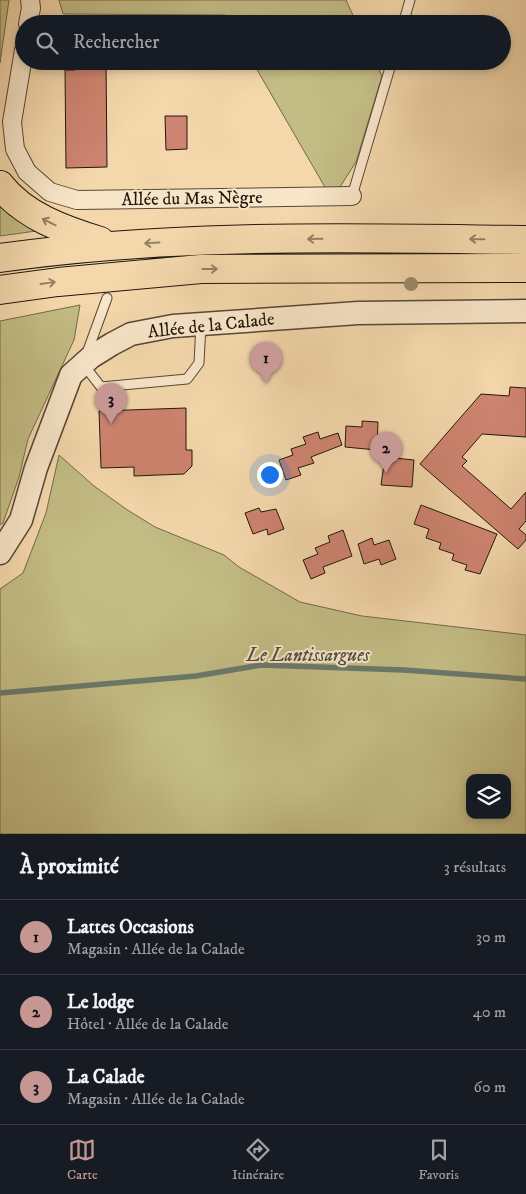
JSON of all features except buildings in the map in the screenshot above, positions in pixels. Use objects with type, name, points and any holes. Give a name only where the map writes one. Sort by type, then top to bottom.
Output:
[{"type":"main road","points":[[0,185],[7,194],[39,217],[68,231],[111,245]]},
{"type":"main road","points":[[0,258],[111,245],[268,239],[526,240]]},
{"type":"main road","points":[[0,290],[58,282],[200,269],[526,268]]},
{"type":"street","points":[[29,15],[30,0]]},
{"type":"street","name":"Allée du Mas Nègre","points":[[21,70],[12,122],[15,148],[27,172],[50,192],[77,200],[352,196]]},
{"type":"street","name":"Allée de la Calade","points":[[0,553],[21,520],[36,468],[71,375],[83,364],[112,344],[131,334],[166,327],[358,313],[526,311]]},
{"type":"lane","points":[[406,15],[410,0]]},
{"type":"lane","name":"Allée du Mas Nègre","points":[[352,196],[389,70]]},
{"type":"lane","points":[[107,298],[83,364],[101,388],[187,379],[199,364],[201,324]]},
{"type":"shaded area","points":[[0,0],[9,0],[0,63]]},
{"type":"shaded area","points":[[59,0],[346,0],[353,15],[225,15],[63,14]]},
{"type":"shaded area","points":[[257,70],[379,70],[382,76],[356,162],[340,187],[326,189]]},
{"type":"shaded area","points":[[0,200],[36,231],[0,236]]},
{"type":"shaded area","points":[[80,305],[74,340],[28,439],[19,477],[3,523],[0,525],[0,321]]},
{"type":"shaded area","points":[[59,455],[94,486],[155,527],[224,555],[239,567],[300,602],[362,616],[526,635],[526,834],[0,834],[0,589],[23,573],[46,513]]},
{"type":"waterway","name":"Le Lantissargues","points":[[0,693],[196,676],[261,665],[404,670],[526,679]]},
{"type":"place","name":"Lattes Occasions","points":[[266,383]]},
{"type":"place","name":"La Calade","points":[[111,424]]},
{"type":"place","name":"Le lodge","points":[[386,473]]}]
